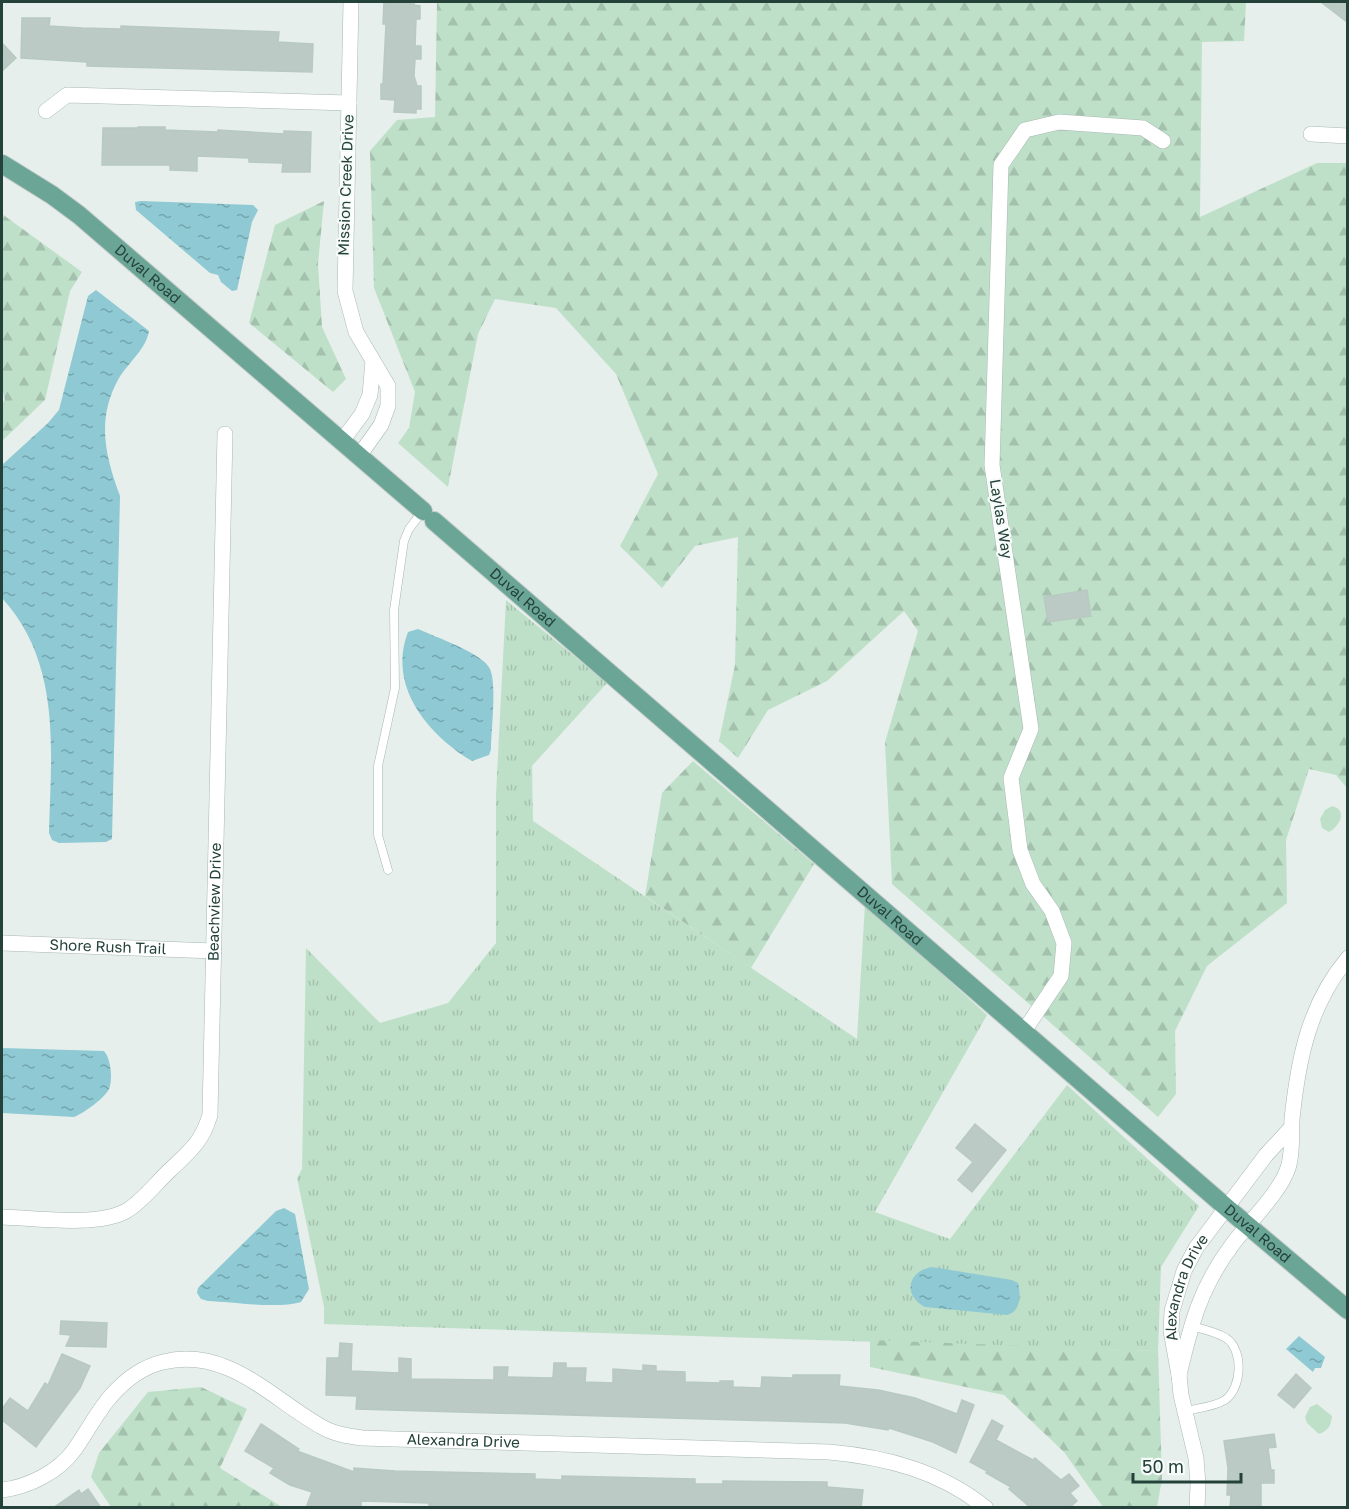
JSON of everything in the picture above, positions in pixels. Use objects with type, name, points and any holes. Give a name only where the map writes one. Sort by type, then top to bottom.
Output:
[{"type":"main road","name":"Duval Road","points":[[2,164],[79,215],[1347,1310]]},
{"type":"street","name":"Mission Creek Drive","points":[[351,2],[345,291],[356,333],[388,386],[388,406],[381,425],[359,456]]},
{"type":"street","points":[[46,111],[67,95],[349,103]]},
{"type":"street","name":"Laylas Way","points":[[1024,1031],[1061,976],[1064,943],[1052,911],[1033,884],[1020,850],[1011,778],[1031,729],[992,465],[1001,165],[1025,130],[1059,122],[1143,128],[1163,141]]},
{"type":"street","points":[[1311,134],[1347,136]]},
{"type":"street","points":[[342,441],[362,414],[370,395],[373,362]]},
{"type":"street","name":"Beachview Drive","points":[[2,1217],[92,1220],[113,1217],[128,1210],[194,1147],[205,1132],[210,1115],[225,434]]},
{"type":"street","name":"Shore Rush Trail","points":[[2,943],[214,951]]},
{"type":"street","name":"Alexandra Drive","points":[[1179,1375],[1190,1326],[1200,1297],[1217,1266],[1280,1184],[1289,1168],[1297,1073],[1304,1041],[1326,988],[1347,958]]},
{"type":"street","name":"Alexandra Drive","points":[[1197,1508],[1196,1458],[1181,1395],[1171,1331],[1172,1311],[1184,1270],[1196,1248],[1266,1155],[1291,1128]]},
{"type":"street","name":"Alexandra Drive","points":[[2,1490],[14,1489],[36,1480],[57,1467],[74,1452],[106,1402],[119,1387],[137,1373],[155,1364],[176,1359],[197,1358],[217,1362],[239,1372],[324,1428],[362,1438],[829,1452],[862,1455],[892,1461],[946,1481],[986,1508]]},
{"type":"lane","points":[[388,870],[378,835],[378,766],[394,688],[394,610],[404,541],[409,529],[429,516]]},
{"type":"lane","points":[[1185,1411],[1226,1400],[1234,1389],[1238,1372],[1237,1352],[1228,1339],[1190,1326]]},
{"type":"green space","points":[[437,2],[1246,2],[1244,41],[1202,42],[1200,217],[1317,163],[1347,163],[1347,788],[1336,775],[1309,769],[1286,840],[1287,903],[1207,966],[1175,1031],[1176,1094],[1158,1117],[892,884],[885,742],[918,631],[904,611],[827,681],[768,710],[738,758],[719,741],[735,665],[738,537],[695,546],[662,588],[620,546],[658,474],[616,374],[556,308],[495,299],[478,334],[448,487],[398,443],[409,428],[415,392],[374,288],[370,151],[397,120],[435,117]]},
{"type":"green space","points":[[324,201],[318,264],[322,327],[346,379],[333,392],[249,323],[275,225]]},
{"type":"green space","points":[[2,214],[82,272],[70,291],[45,400],[2,441],[2,403],[5,400],[2,387]]},
{"type":"green space","points":[[506,600],[607,683],[532,766],[533,821],[857,1039],[865,904],[987,1015],[875,1212],[950,1239],[1067,1085],[1199,1206],[1161,1267],[1158,1351],[324,1324],[324,1307],[297,1178],[302,1169],[306,948],[380,1023],[448,1003],[496,943],[496,794]]},
{"type":"green space","points":[[693,761],[814,864],[751,968],[645,896],[662,793]]},
{"type":"green space","points":[[1332,806],[1340,811],[1341,818],[1329,832],[1322,828],[1320,819],[1325,810]]},
{"type":"green space","points":[[870,1340],[1158,1351],[1162,1479],[1157,1507],[1103,1507],[1064,1452],[1004,1395],[870,1367]]},
{"type":"green space","points":[[201,1387],[247,1409],[220,1468],[282,1507],[111,1507],[91,1477],[99,1453],[148,1392]]},
{"type":"green space","points":[[1317,1404],[1332,1416],[1328,1428],[1319,1434],[1307,1423],[1305,1417],[1310,1407]]},
{"type":"water","points":[[135,202],[253,205],[258,210],[252,222],[237,290],[232,291],[221,282],[218,275],[210,273],[136,210]]},
{"type":"water","points":[[96,290],[149,331],[141,350],[119,378],[107,408],[105,423],[110,466],[120,496],[112,839],[106,842],[59,843],[52,840],[49,833],[51,740],[44,680],[35,651],[21,624],[2,598],[2,465],[59,410],[88,296]]},
{"type":"water","points":[[418,629],[469,651],[486,663],[490,669],[493,696],[489,755],[472,761],[440,737],[416,707],[407,690],[403,671],[403,652],[408,632]]},
{"type":"water","points":[[2,1048],[104,1051],[111,1069],[109,1089],[94,1105],[74,1117],[2,1113]]},
{"type":"water","points":[[284,1208],[295,1214],[309,1289],[301,1302],[268,1305],[201,1299],[197,1293],[198,1288],[276,1211]]},
{"type":"water","points":[[932,1267],[1012,1280],[1018,1283],[1019,1288],[1020,1297],[1017,1306],[1012,1313],[1007,1315],[925,1307],[913,1296],[911,1284],[918,1273]]},
{"type":"water","points":[[1299,1336],[1325,1357],[1321,1368],[1315,1368],[1313,1372],[1286,1349]]},
{"type":"building","points":[[384,2],[414,2],[414,5],[420,6],[420,19],[416,19],[415,46],[421,46],[421,59],[415,59],[414,76],[417,86],[421,86],[421,109],[416,109],[416,113],[394,112],[395,100],[381,99],[386,24],[383,24]]},
{"type":"building","points":[[1321,2],[1347,2],[1347,22]]},
{"type":"building","points":[[22,18],[50,18],[49,26],[82,28],[121,29],[121,26],[279,32],[278,42],[313,44],[312,72],[87,66],[87,62],[21,58]]},
{"type":"building","points":[[2,43],[16,58],[2,71]]},
{"type":"building","points":[[138,127],[284,134],[284,131],[311,132],[310,172],[282,172],[283,163],[249,162],[249,158],[197,156],[197,171],[170,170],[170,165],[102,165],[103,128]]},
{"type":"building","points":[[1087,590],[1091,616],[1048,622],[1044,597]]},
{"type":"building","points":[[975,1124],[1006,1150],[972,1192],[958,1180],[973,1162],[956,1148]]},
{"type":"building","points":[[61,1321],[107,1323],[106,1347],[66,1346],[71,1335],[60,1334]]},
{"type":"building","points":[[340,1343],[352,1344],[351,1371],[399,1373],[399,1358],[411,1359],[411,1379],[494,1380],[494,1367],[508,1367],[507,1377],[553,1378],[554,1363],[566,1363],[566,1368],[586,1368],[585,1382],[613,1383],[613,1369],[643,1371],[643,1365],[656,1366],[656,1371],[685,1372],[685,1382],[733,1381],[733,1387],[761,1388],[762,1377],[840,1375],[839,1386],[878,1390],[915,1398],[957,1414],[962,1400],[974,1405],[956,1453],[933,1442],[889,1428],[888,1430],[845,1423],[356,1409],[357,1396],[326,1395],[327,1358],[339,1358]]},
{"type":"building","points":[[62,1354],[90,1366],[80,1388],[36,1447],[2,1420],[2,1409],[10,1398],[28,1411],[45,1383],[48,1385]]},
{"type":"building","points":[[1296,1374],[1311,1388],[1294,1408],[1278,1395]]},
{"type":"building","points":[[992,1420],[1003,1426],[996,1440],[1033,1460],[1035,1458],[1061,1480],[1069,1474],[1079,1486],[1070,1493],[1077,1501],[1069,1508],[1031,1508],[1009,1489],[1011,1487],[970,1462]]},
{"type":"building","points":[[261,1424],[299,1449],[297,1451],[354,1472],[354,1468],[535,1474],[535,1479],[562,1480],[562,1476],[695,1479],[695,1484],[723,1484],[723,1481],[827,1482],[827,1487],[863,1490],[861,1508],[429,1508],[429,1503],[361,1501],[361,1508],[314,1508],[307,1505],[312,1492],[290,1485],[270,1473],[274,1468],[245,1451]]},
{"type":"building","points":[[1274,1434],[1276,1447],[1268,1448],[1271,1470],[1274,1470],[1274,1483],[1261,1483],[1261,1508],[1230,1508],[1231,1495],[1227,1495],[1228,1468],[1224,1441]]},
{"type":"building","points":[[88,1489],[101,1508],[53,1508],[79,1490],[81,1494]]}]
